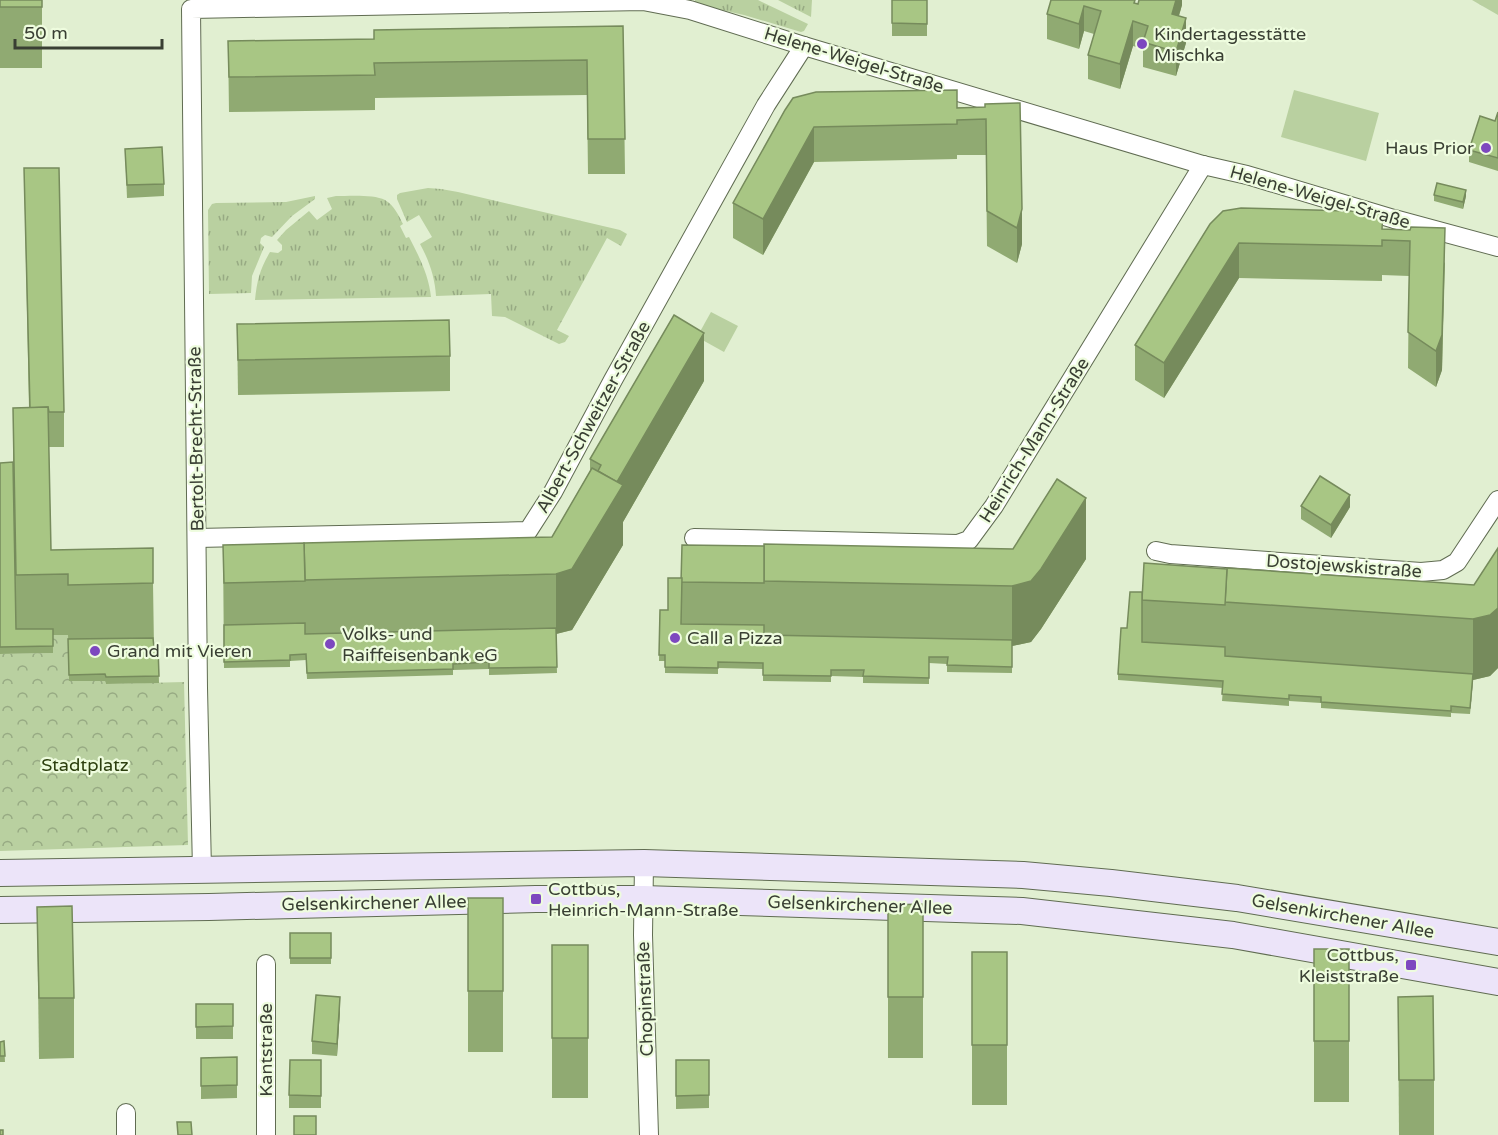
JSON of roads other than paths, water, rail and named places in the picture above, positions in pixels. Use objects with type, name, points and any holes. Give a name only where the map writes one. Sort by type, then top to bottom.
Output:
[{"type":"main road","name":"Gelsenkirchener Allee","points":[[0,873],[644,863],[1023,875],[1237,898],[1498,942]]},
{"type":"main road","name":"Gelsenkirchener Allee","points":[[0,910],[643,898],[1023,911],[1233,934],[1498,982]]},
{"type":"street","name":"Helene-Weigel-Straße","points":[[192,9],[643,1],[690,10],[1203,165],[1247,175],[1498,247]]},
{"type":"street","name":"Bertolt-Brecht-Straße","points":[[192,9],[192,201],[202,870]]},
{"type":"street","name":"Albert-Schweitzer-Straße","points":[[197,538],[528,531],[552,492],[766,105],[804,46]]},
{"type":"street","name":"Heinrich-Mann-Straße","points":[[694,538],[958,544],[969,540],[994,506],[1203,165]]},
{"type":"street","name":"Dostojewskistraße","points":[[1156,550],[1170,554],[1421,572],[1443,570],[1457,562],[1498,500]]},
{"type":"street","name":"Chopinstraße","points":[[644,863],[649,1135]]},
{"type":"street","name":"Kantstraße","points":[[266,964],[266,1135]]},
{"type":"street","points":[[126,1113],[126,1135]]},
{"type":"place","name":"Kindertagesstätte Mischka","points":[[1142,44]]},
{"type":"place","name":"Haus Prior","points":[[1486,148]]},
{"type":"place","name":"Call a Pizza","points":[[675,638]]},
{"type":"place","name":"Volks- und Raiffeisenbank eG","points":[[330,644]]},
{"type":"place","name":"Grand mit Vieren","points":[[95,651]]},
{"type":"place","name":"Cottbus, Heinrich-Mann-Straße","points":[[536,899]]},
{"type":"place","name":"Cottbus, Kleiststraße","points":[[1411,965]]},
{"type":"park label","name":"Stadtplatz","points":[[85,765]]}]
